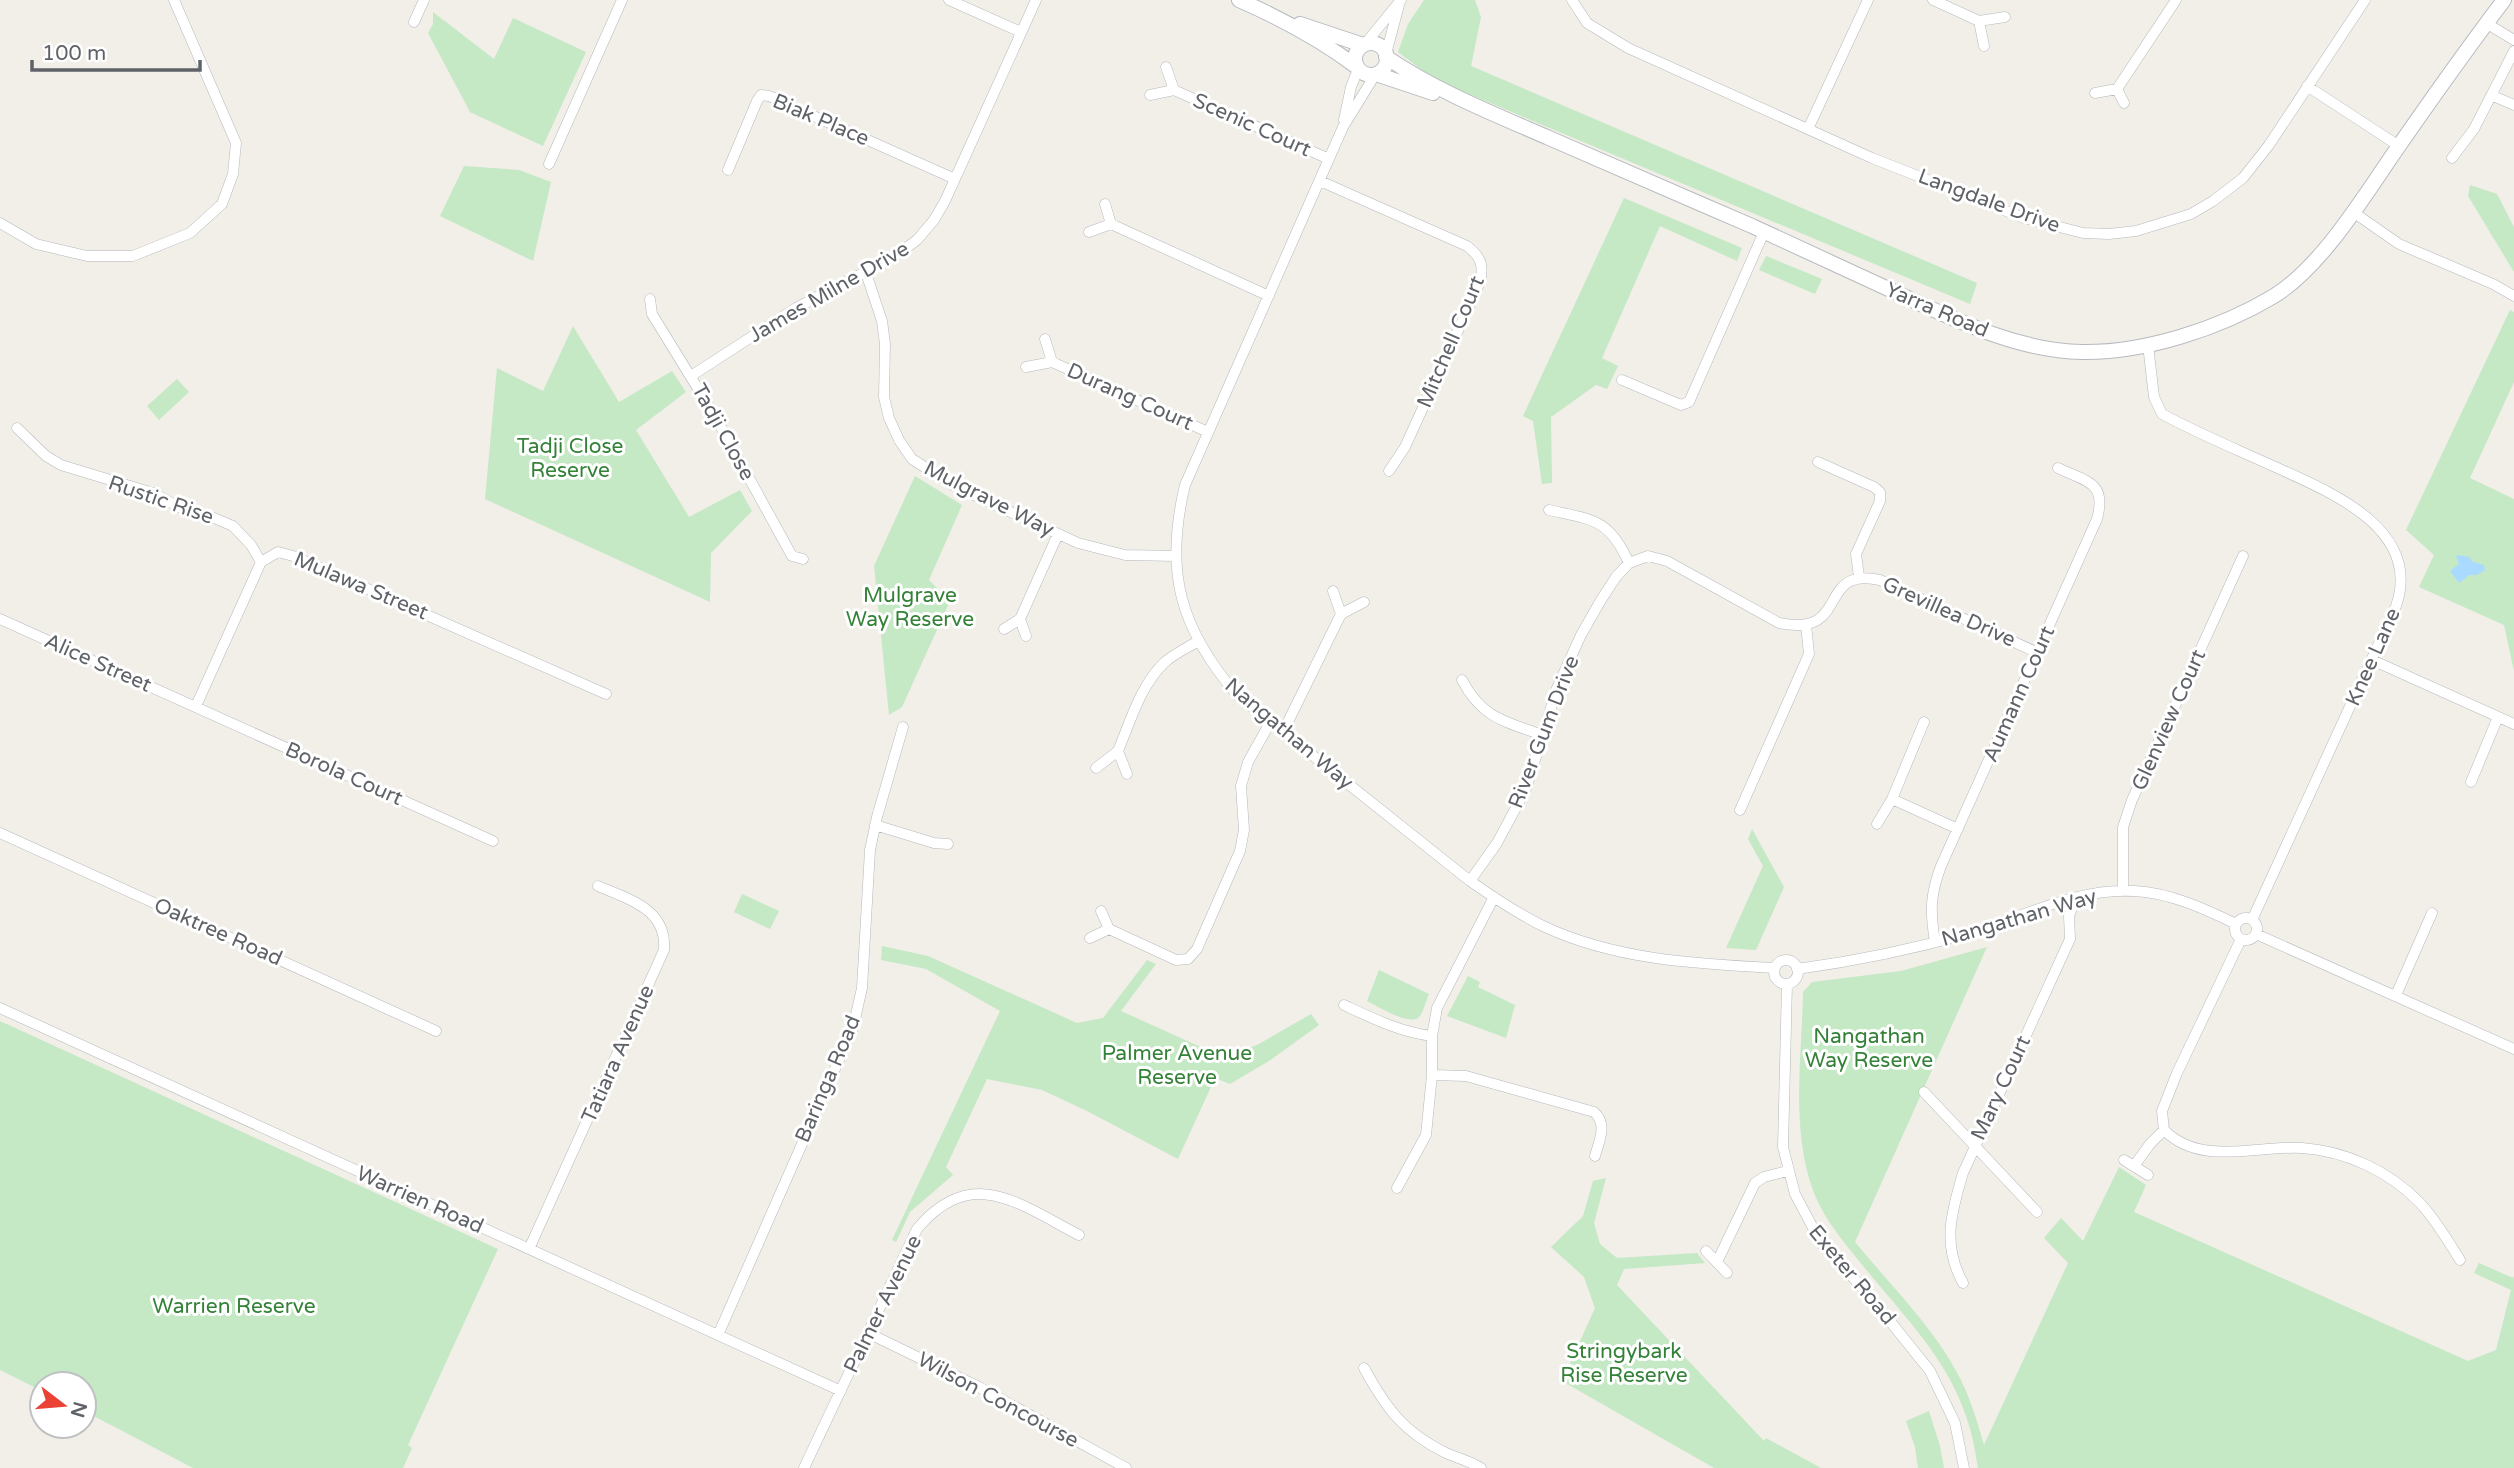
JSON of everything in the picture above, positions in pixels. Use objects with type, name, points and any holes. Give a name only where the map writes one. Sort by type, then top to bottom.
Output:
[{"type":"main road","points":[[1239,0],[1275,16],[1364,45]]},
{"type":"main road","name":"Yarra Road","points":[[1386,56],[1422,78],[1500,117],[1764,232],[1979,331],[2035,345],[2081,352],[2148,345],[2223,321],[2276,295],[2316,259],[2353,212],[2504,0]]},
{"type":"main road","points":[[1275,16],[1337,52],[1357,68],[1366,74],[1376,74],[1383,69],[1386,56],[1380,46],[1370,43],[1364,45],[1355,57],[1357,68]]},
{"type":"main road","name":"Yarra Road","points":[[1376,74],[1500,117]]},
{"type":"street","points":[[0,223],[36,244],[87,256],[134,256],[190,233],[222,204],[233,174],[236,143],[174,0]]},
{"type":"street","points":[[414,22],[424,0]]},
{"type":"street","points":[[549,164],[622,0]]},
{"type":"street","points":[[949,0],[1021,32]]},
{"type":"street","name":"James Milne Drive","points":[[691,376],[796,308],[866,273],[917,240],[934,220],[955,179],[1036,0]]},
{"type":"street","name":"Langdale Drive","points":[[1572,0],[1587,23],[1628,48],[1872,158],[2024,218],[2083,233],[2109,234],[2136,232],[2191,214],[2243,178],[2365,0]]},
{"type":"street","points":[[1808,129],[1868,0]]},
{"type":"street","points":[[1933,0],[1979,21],[2005,18]]},
{"type":"street","points":[[2095,93],[2117,89],[2176,0]]},
{"type":"street","points":[[1364,45],[1401,1]]},
{"type":"street","points":[[1386,56],[1401,1]]},
{"type":"street","points":[[1979,21],[1984,46]]},
{"type":"street","points":[[2486,23],[2514,40]]},
{"type":"street","points":[[2452,158],[2474,129],[2514,51]]},
{"type":"street","name":"Scenic Court","points":[[1166,67],[1174,90]]},
{"type":"street","name":"Nangathan Way","points":[[1343,127],[1357,68]]},
{"type":"street","name":"Nangathan Way","points":[[1376,74],[1343,127],[1185,485],[1177,522],[1176,556],[1181,597],[1198,641],[1215,669],[1238,696],[1470,881],[1544,926],[1598,946],[1647,957],[1775,968]]},
{"type":"street","points":[[2308,86],[2399,146]]},
{"type":"street","points":[[2117,89],[2124,103]]},
{"type":"street","name":"Scenic Court","points":[[1150,95],[1174,90],[1329,159]]},
{"type":"street","name":"Biak Place","points":[[728,170],[761,95],[769,96],[955,179]]},
{"type":"street","points":[[2493,96],[2514,105]]},
{"type":"street","name":"Mitchell Court","points":[[1320,181],[1467,246],[1482,265],[1480,282],[1411,434],[1389,471]]},
{"type":"street","points":[[1105,204],[1111,224]]},
{"type":"street","points":[[2353,212],[2399,244],[2493,284],[2514,296]]},
{"type":"street","points":[[1089,232],[1111,224],[1269,296]]},
{"type":"street","points":[[1622,380],[1681,405],[1689,402],[1764,232]]},
{"type":"street","name":"Mulgrave Way","points":[[866,273],[882,321],[885,344],[884,397],[889,418],[912,459],[954,486],[1078,543],[1111,552],[1141,556],[1176,556]]},
{"type":"street","name":"Tadji Close","points":[[650,299],[652,314],[691,376],[792,556],[803,559]]},
{"type":"street","name":"Durang Court","points":[[1045,339],[1052,362]]},
{"type":"street","name":"Knee Lane","points":[[2148,345],[2154,397],[2162,414],[2343,499],[2384,534],[2400,563],[2401,591],[2252,920]]},
{"type":"street","name":"Durang Court","points":[[1026,367],[1052,362],[1208,432]]},
{"type":"street","name":"Rustic Rise","points":[[16,428],[46,456],[61,465],[153,494],[194,515],[214,518],[233,526],[251,545],[261,562]]},
{"type":"street","points":[[1549,510],[1592,520],[1601,525],[1613,533],[1629,563],[1648,556],[1667,561],[1779,623],[1806,625],[1822,618],[1839,589],[1859,576],[1856,554],[1880,500],[1880,492],[1874,487],[1818,462]]},
{"type":"street","name":"Aumann Court","points":[[1935,942],[1930,912],[1941,866],[2038,653],[2097,519],[2101,504],[2100,493],[2092,485],[2058,468]]},
{"type":"street","points":[[1003,629],[1020,619],[1058,534]]},
{"type":"street","name":"Mulawa Street","points":[[196,706],[261,562],[278,552],[293,556],[606,694]]},
{"type":"street","name":"Glenview Court","points":[[2123,891],[2123,827],[2132,800],[2244,556]]},
{"type":"street","name":"River Gum Drive","points":[[1470,881],[1497,843],[1526,789],[1557,688],[1581,635],[1616,577],[1629,563]]},
{"type":"street","name":"Grevillea Drive","points":[[1859,576],[1880,580],[2038,653]]},
{"type":"street","points":[[1333,591],[1342,614]]},
{"type":"street","points":[[1283,732],[1342,614],[1364,602]]},
{"type":"street","name":"Alice Street","points":[[0,619],[196,706]]},
{"type":"street","points":[[1020,619],[1026,636]]},
{"type":"street","points":[[1740,810],[1810,654],[1806,625]]},
{"type":"street","points":[[1096,768],[1118,751],[1135,710],[1155,674],[1165,663],[1198,641]]},
{"type":"street","points":[[2372,660],[2514,724]]},
{"type":"street","points":[[1462,680],[1472,698],[1484,710],[1507,723],[1543,735]]},
{"type":"street","name":"Borola Court","points":[[196,706],[493,841]]},
{"type":"street","points":[[2471,782],[2498,717]]},
{"type":"street","points":[[1101,911],[1109,929],[1176,960],[1188,959],[1197,949],[1240,851],[1244,830],[1241,786],[1248,762],[1271,721]]},
{"type":"street","points":[[1877,824],[1892,799],[1924,722]]},
{"type":"street","name":"Baringa Road","points":[[718,1335],[853,1028],[862,988],[867,880],[875,825],[903,727]]},
{"type":"street","points":[[1118,751],[1127,775]]},
{"type":"street","points":[[1892,799],[1958,829]]},
{"type":"street","points":[[875,825],[934,843],[948,844]]},
{"type":"street","name":"Oaktree Road","points":[[0,833],[436,1031]]},
{"type":"street","name":"Tatiara Avenue","points":[[529,1249],[664,950],[665,938],[660,923],[650,912],[636,902],[598,886]]},
{"type":"street","name":"Nangathan Way","points":[[1797,969],[1935,942],[2076,898],[2123,891],[2166,896],[2200,907],[2236,924]]},
{"type":"street","points":[[1397,1188],[1426,1135],[1432,1075],[1432,1036],[1437,1008],[1494,897]]},
{"type":"street","name":"Mary Court","points":[[1963,1283],[1951,1256],[1950,1234],[1954,1206],[1974,1146],[2070,939],[2069,916],[2076,898]]},
{"type":"street","points":[[2396,995],[2432,914]]},
{"type":"street","points":[[2245,918],[2252,920],[2256,925],[2256,934],[2251,939],[2241,939],[2235,931],[2236,924],[2245,918]]},
{"type":"street","points":[[1090,938],[1109,929]]},
{"type":"street","points":[[2256,934],[2514,1049]]},
{"type":"street","points":[[2241,939],[2190,1042],[2162,1111],[2164,1130],[2175,1141],[2203,1150],[2231,1153],[2302,1148],[2333,1153],[2363,1163],[2398,1184],[2420,1203],[2460,1260]]},
{"type":"street","points":[[1786,960],[1793,963],[1797,969],[1796,979],[1787,984],[1777,979],[1775,968],[1779,962],[1786,960]]},
{"type":"street","name":"Exeter Road","points":[[1787,984],[1783,1114],[1783,1147],[1787,1171],[1801,1209],[1821,1243],[1898,1329],[1934,1377],[1955,1423],[1964,1468]]},
{"type":"street","points":[[1344,1005],[1393,1028],[1432,1036]]},
{"type":"street","name":"Warrien Road","points":[[0,1008],[841,1391]]},
{"type":"street","points":[[1432,1075],[1466,1076],[1594,1112],[1600,1116],[1603,1127],[1595,1156]]},
{"type":"street","points":[[1924,1092],[2037,1212]]},
{"type":"street","points":[[2134,1166],[2164,1130]]},
{"type":"street","points":[[2124,1160],[2148,1175]]},
{"type":"street","points":[[1717,1262],[1755,1183],[1764,1177],[1787,1171]]},
{"type":"street","name":"Palmer Avenue","points":[[804,1468],[918,1229],[932,1212],[951,1200],[974,1194],[996,1195],[1079,1235]]},
{"type":"street","points":[[1706,1251],[1727,1273]]},
{"type":"street","name":"Wilson Concourse","points":[[868,1333],[979,1387],[1126,1468]]},
{"type":"street","points":[[1364,1368],[1384,1405],[1413,1434],[1444,1452],[1479,1467]]},
{"type":"green space","points":[[1424,0],[1475,0],[1481,17],[1471,66],[1977,283],[1970,304],[1459,90],[1423,71],[1398,52],[1408,24]]},
{"type":"green space","points":[[433,12],[494,59],[513,18],[586,52],[543,146],[470,112],[428,33],[433,24]]},
{"type":"green space","points":[[464,166],[519,170],[551,182],[533,261],[440,216]]},
{"type":"green space","points":[[2470,185],[2497,194],[2514,227],[2514,272],[2468,196]]},
{"type":"green space","points":[[1624,198],[1742,248],[1737,261],[1660,226],[1602,358],[1618,366],[1607,389],[1596,385],[1551,417],[1552,483],[1542,484],[1533,421],[1523,416]]},
{"type":"green space","points":[[1766,256],[1822,279],[1815,294],[1759,270]]},
{"type":"green space","points":[[2510,310],[2514,312],[2514,382],[2470,478],[2514,499],[2514,671],[2504,625],[2419,587],[2434,555],[2406,530]]},
{"type":"green space","name":"Tadji Close Reserve","points":[[573,326],[619,402],[672,371],[686,392],[636,430],[689,517],[740,490],[752,511],[711,553],[710,602],[485,499],[497,368],[543,391]]},
{"type":"green space","points":[[177,379],[189,392],[159,420],[147,406]]},
{"type":"green space","name":"Mulgrave Way Reserve","points":[[915,476],[962,505],[929,580],[950,601],[902,707],[889,715],[874,566]]},
{"type":"green space","points":[[1752,829],[1784,887],[1756,950],[1726,948],[1763,866],[1748,839]]},
{"type":"green space","points":[[742,894],[779,911],[770,929],[734,912]]},
{"type":"green space","name":"Palmer Avenue Reserve","points":[[882,946],[928,956],[1077,1023],[1103,1018],[1147,960],[1156,964],[1121,1011],[1223,1057],[1257,1045],[1311,1014],[1319,1025],[1269,1061],[1230,1084],[1215,1078],[1178,1159],[1042,1090],[987,1079],[946,1167],[953,1175],[910,1212],[896,1242],[892,1240],[1000,1011],[926,969],[881,960]]},
{"type":"green space","name":"Nangathan Way Reserve","points":[[1987,947],[1855,1242],[1921,1320],[1945,1353],[1968,1396],[1984,1445],[2068,1263],[2044,1238],[2061,1218],[2083,1241],[2119,1167],[2146,1185],[2134,1212],[2468,1361],[2496,1350],[2511,1290],[2474,1273],[2479,1263],[2513,1278],[2514,1276],[2514,1468],[1978,1468],[1964,1409],[1953,1384],[1924,1339],[1845,1244],[1819,1204],[1802,1144],[1799,1093],[1803,992],[1812,982],[1901,971]]},
{"type":"green space","points":[[1379,970],[1429,994],[1420,1016],[1416,1019],[1402,1018],[1367,1001]]},
{"type":"green space","points":[[1468,976],[1480,982],[1478,987],[1515,1005],[1506,1038],[1447,1016]]},
{"type":"green space","name":"Warrien Reserve","points":[[0,1021],[498,1249],[408,1445],[412,1448],[403,1468],[193,1468],[98,1418],[98,1370],[28,1370],[28,1384],[0,1370]]},
{"type":"green space","name":"Stringybark Rise Reserve","points":[[1606,1178],[1594,1223],[1600,1244],[1617,1258],[1697,1253],[1705,1263],[1624,1269],[1617,1285],[1764,1441],[1766,1438],[1821,1468],[1714,1468],[1562,1381],[1595,1308],[1584,1277],[1551,1247],[1583,1216],[1593,1181]]},
{"type":"green space","points":[[1929,1411],[1944,1468],[1918,1468],[1915,1447],[1906,1421]]},
{"type":"water","points":[[2456,556],[2484,565],[2485,570],[2477,575],[2469,575],[2459,583],[2450,571],[2459,564]]}]
